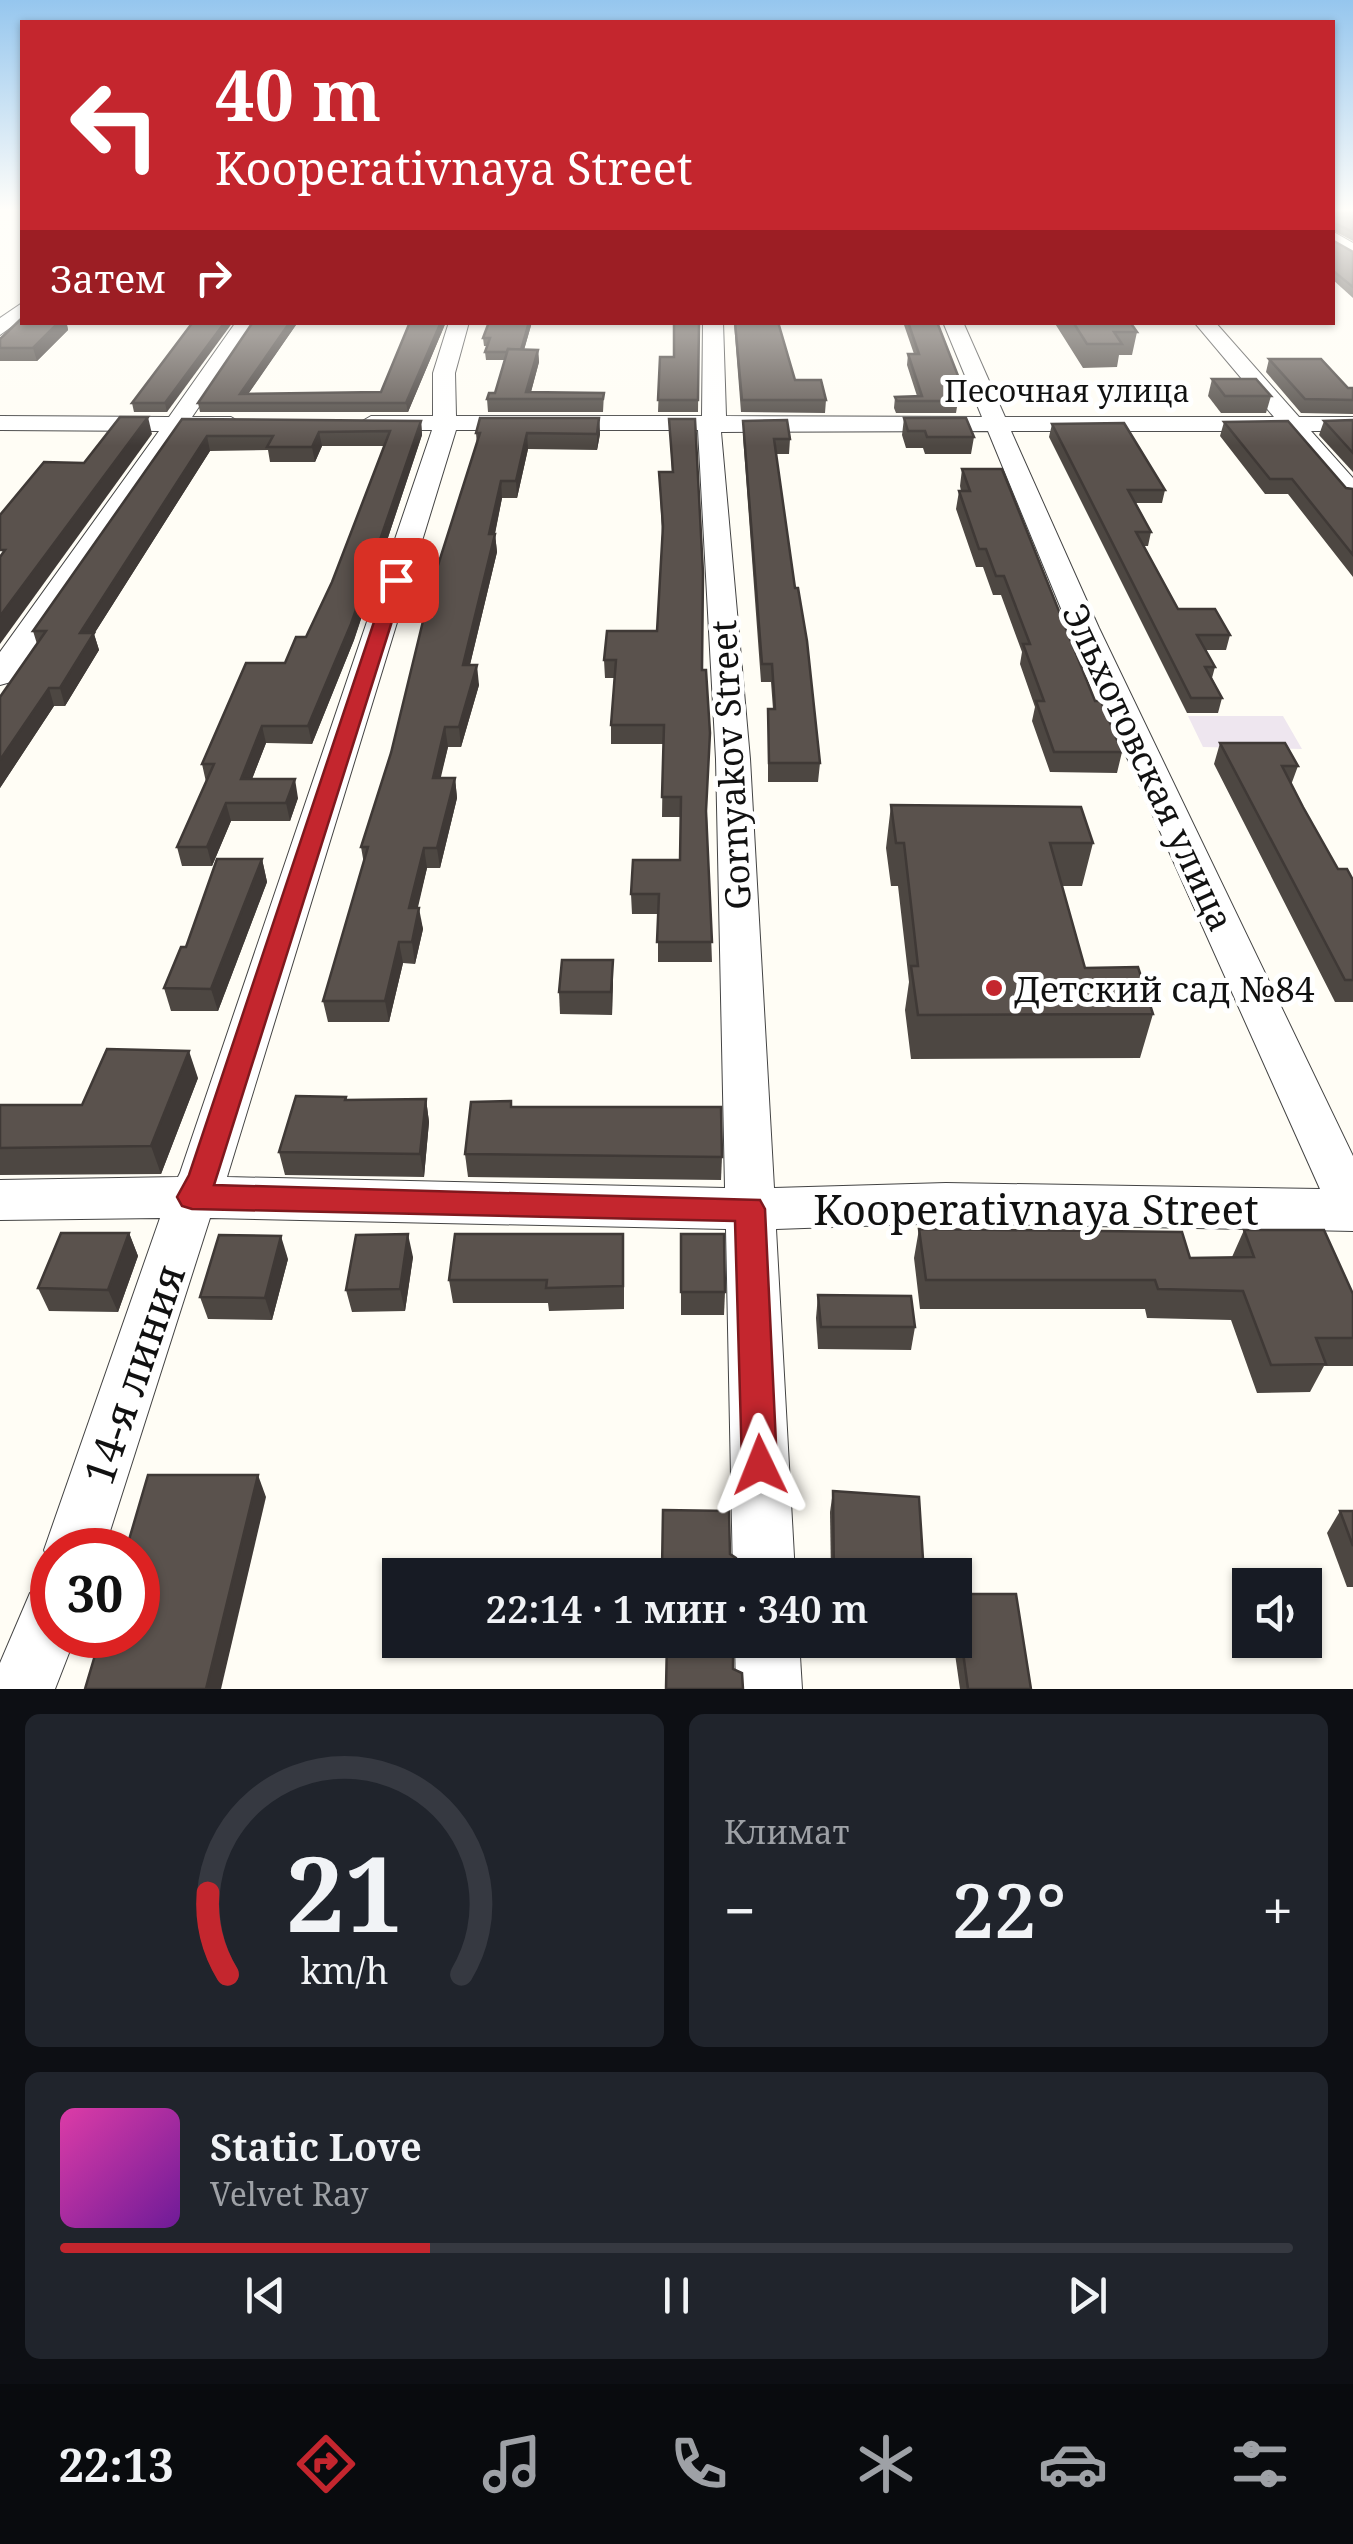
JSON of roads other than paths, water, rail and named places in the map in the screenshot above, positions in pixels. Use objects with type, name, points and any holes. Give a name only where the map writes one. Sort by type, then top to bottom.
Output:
[{"type":"street","points":[[0,330],[20,311]]},
{"type":"street","points":[[0,675],[245,325]]},
{"type":"street","name":"14-я линия","points":[[81,1528],[192,1197],[203,1177],[447,422],[443,416],[444,391],[458,325]]},
{"type":"street","name":"Gornyakov Street","points":[[712,325],[714,424],[709,432],[732,759],[763,1558]]},
{"type":"street","name":"Эльхотовская улица","points":[[953,325],[1084,628],[1353,1209]]},
{"type":"street","points":[[1207,325],[1353,494]]},
{"type":"street","points":[[0,423],[254,424]]},
{"type":"street","name":"Песочная улица","points":[[350,423],[1353,424]]},
{"type":"street","name":"Kooperativnaya Street","points":[[0,1200],[192,1197],[750,1209],[946,1203],[1353,1209]]},
{"type":"street","points":[[22,1689],[35,1658]]},
{"type":"street","points":[[767,1658],[768,1689]]},
{"type":"place","name":"Детский сад №84","points":[[994,988]]}]
